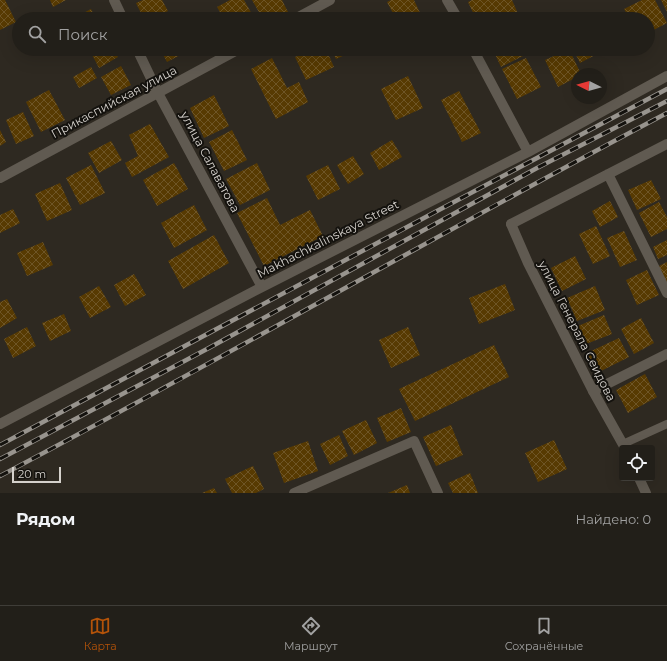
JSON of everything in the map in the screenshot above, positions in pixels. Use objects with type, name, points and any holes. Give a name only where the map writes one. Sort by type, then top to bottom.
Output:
[{"type":"street","points":[[114,0],[120,12]]},
{"type":"street","points":[[308,12],[330,0]]},
{"type":"street","points":[[448,0],[454,12]]},
{"type":"street","name":"улица Салаватова","points":[[140,56],[158,93],[262,287]]},
{"type":"street","name":"Прикаспийская улица","points":[[0,178],[226,56]]},
{"type":"street","points":[[477,56],[528,152]]},
{"type":"street","name":"Makhachkalinskaya Street","points":[[0,424],[262,287],[528,152],[667,76]]},
{"type":"street","points":[[667,144],[608,174],[667,293]]},
{"type":"street","name":"улица Генерала Сеидова","points":[[608,174],[511,224],[528,263],[593,391],[623,445]]},
{"type":"street","points":[[593,391],[667,354]]},
{"type":"street","points":[[294,493],[414,441],[438,493]]},
{"type":"street","points":[[640,481],[646,493]]},
{"type":"lane","points":[[626,445],[667,424]]},
{"type":"building","points":[[0,0],[5,0],[12,14],[12,24],[0,30]]},
{"type":"building","points":[[50,0],[66,0],[53,7]]},
{"type":"building","points":[[143,0],[162,0],[168,11],[140,12],[136,3]]},
{"type":"building","points":[[230,0],[244,0],[251,12],[220,12],[217,7]]},
{"type":"building","points":[[252,0],[282,0],[288,12],[259,12]]},
{"type":"building","points":[[391,0],[414,0],[420,12],[392,12],[387,2]]},
{"type":"building","points":[[472,0],[512,0],[517,12],[473,12],[468,2]]},
{"type":"building","points":[[642,0],[655,0],[667,23],[655,29],[655,12],[626,12],[624,9]]},
{"type":"building","points":[[661,0],[667,0],[667,12]]},
{"type":"building","points":[[91,9],[92,12],[85,12]]},
{"type":"building","points":[[93,56],[118,57],[99,68]]},
{"type":"building","points":[[164,56],[179,56],[167,62]]},
{"type":"building","points":[[329,56],[334,67],[306,80],[295,57]]},
{"type":"building","points":[[334,56],[343,56],[336,59]]},
{"type":"building","points":[[496,56],[523,56],[501,67]]},
{"type":"building","points":[[554,56],[572,56],[578,68],[571,68],[571,80],[558,87],[545,60]]},
{"type":"building","points":[[576,56],[593,56],[580,63]]},
{"type":"building","points":[[272,58],[287,88],[299,82],[308,102],[276,119],[251,69]]},
{"type":"building","points":[[526,58],[541,87],[517,99],[502,69]]},
{"type":"building","points":[[121,66],[131,85],[111,95],[101,77]]},
{"type":"building","points":[[91,67],[97,78],[79,88],[73,77]]},
{"type":"building","points":[[408,76],[423,108],[396,120],[381,89]]},
{"type":"building","points":[[49,90],[65,120],[41,132],[26,102]]},
{"type":"building","points":[[459,91],[481,133],[462,142],[441,100]]},
{"type":"building","points":[[214,95],[229,126],[204,138],[190,108]]},
{"type":"building","points":[[23,112],[34,136],[16,144],[6,120]]},
{"type":"building","points":[[150,124],[169,157],[132,177],[125,163],[138,156],[129,135]]},
{"type":"building","points":[[0,130],[6,142],[0,146]]},
{"type":"building","points":[[232,130],[247,160],[224,171],[209,142]]},
{"type":"building","points":[[392,140],[402,157],[379,170],[370,153]]},
{"type":"building","points":[[111,141],[122,160],[99,173],[88,153]]},
{"type":"building","points":[[353,156],[364,174],[348,184],[337,165]]},
{"type":"building","points":[[174,163],[188,189],[157,206],[143,180]]},
{"type":"building","points":[[257,163],[270,190],[240,205],[226,179]]},
{"type":"building","points":[[91,165],[105,193],[80,205],[66,178]]},
{"type":"building","points":[[328,165],[340,189],[318,200],[306,176]]},
{"type":"building","points":[[651,180],[661,199],[637,210],[628,190]]},
{"type":"building","points":[[60,183],[72,210],[47,221],[35,194]]},
{"type":"building","points":[[267,198],[280,225],[310,210],[323,236],[264,266],[237,213]]},
{"type":"building","points":[[610,201],[618,217],[600,227],[592,211]]},
{"type":"building","points":[[659,202],[667,217],[667,229],[651,237],[639,213]]},
{"type":"building","points":[[194,205],[207,230],[174,248],[161,223]]},
{"type":"building","points":[[13,209],[20,223],[0,233],[0,215]]},
{"type":"building","points":[[596,226],[610,256],[593,264],[579,234]]},
{"type":"building","points":[[624,231],[637,260],[620,267],[607,238]]},
{"type":"building","points":[[214,235],[229,263],[183,289],[168,261]]},
{"type":"building","points":[[667,240],[667,255],[658,259],[653,247]]},
{"type":"building","points":[[43,242],[53,265],[27,276],[17,253]]},
{"type":"building","points":[[575,256],[586,279],[562,291],[551,268]]},
{"type":"building","points":[[667,262],[667,284],[659,266]]},
{"type":"building","points":[[647,270],[659,295],[637,305],[626,280]]},
{"type":"building","points":[[134,274],[146,295],[125,306],[114,285]]},
{"type":"building","points":[[505,284],[515,310],[479,324],[469,298]]},
{"type":"building","points":[[99,286],[111,307],[90,318],[79,297]]},
{"type":"building","points":[[595,286],[605,310],[577,321],[567,298]]},
{"type":"building","points":[[7,299],[17,318],[0,328],[0,302]]},
{"type":"building","points":[[64,314],[71,331],[50,341],[42,323]]},
{"type":"building","points":[[604,315],[612,334],[586,344],[578,326]]},
{"type":"building","points":[[641,318],[654,343],[634,354],[621,329]]},
{"type":"building","points":[[27,327],[36,346],[13,358],[4,339]]},
{"type":"building","points":[[408,327],[420,355],[391,368],[379,340]]},
{"type":"building","points":[[619,338],[629,357],[597,373],[587,353]]},
{"type":"building","points":[[494,345],[509,377],[415,421],[399,389]]},
{"type":"building","points":[[645,374],[657,397],[628,413],[616,390]]},
{"type":"building","points":[[401,408],[411,432],[387,442],[377,418]]},
{"type":"building","points":[[366,420],[377,443],[354,455],[342,431]]},
{"type":"building","points":[[451,425],[463,455],[436,466],[423,437]]},
{"type":"building","points":[[339,435],[348,456],[330,465],[320,444]]},
{"type":"building","points":[[554,440],[567,469],[538,482],[525,453]]},
{"type":"building","points":[[308,441],[318,471],[284,483],[273,453]]},
{"type":"building","points":[[253,466],[264,489],[256,493],[232,493],[225,479]]},
{"type":"building","points":[[470,473],[478,493],[453,493],[448,483]]},
{"type":"building","points":[[407,485],[410,493],[388,493]]},
{"type":"building","points":[[214,488],[217,493],[202,493]]},
{"type":"railway","points":[[0,445],[667,89]]},
{"type":"railway","points":[[0,459],[207,349],[537,168],[667,101]]},
{"type":"railway","points":[[0,476],[667,113]]}]
